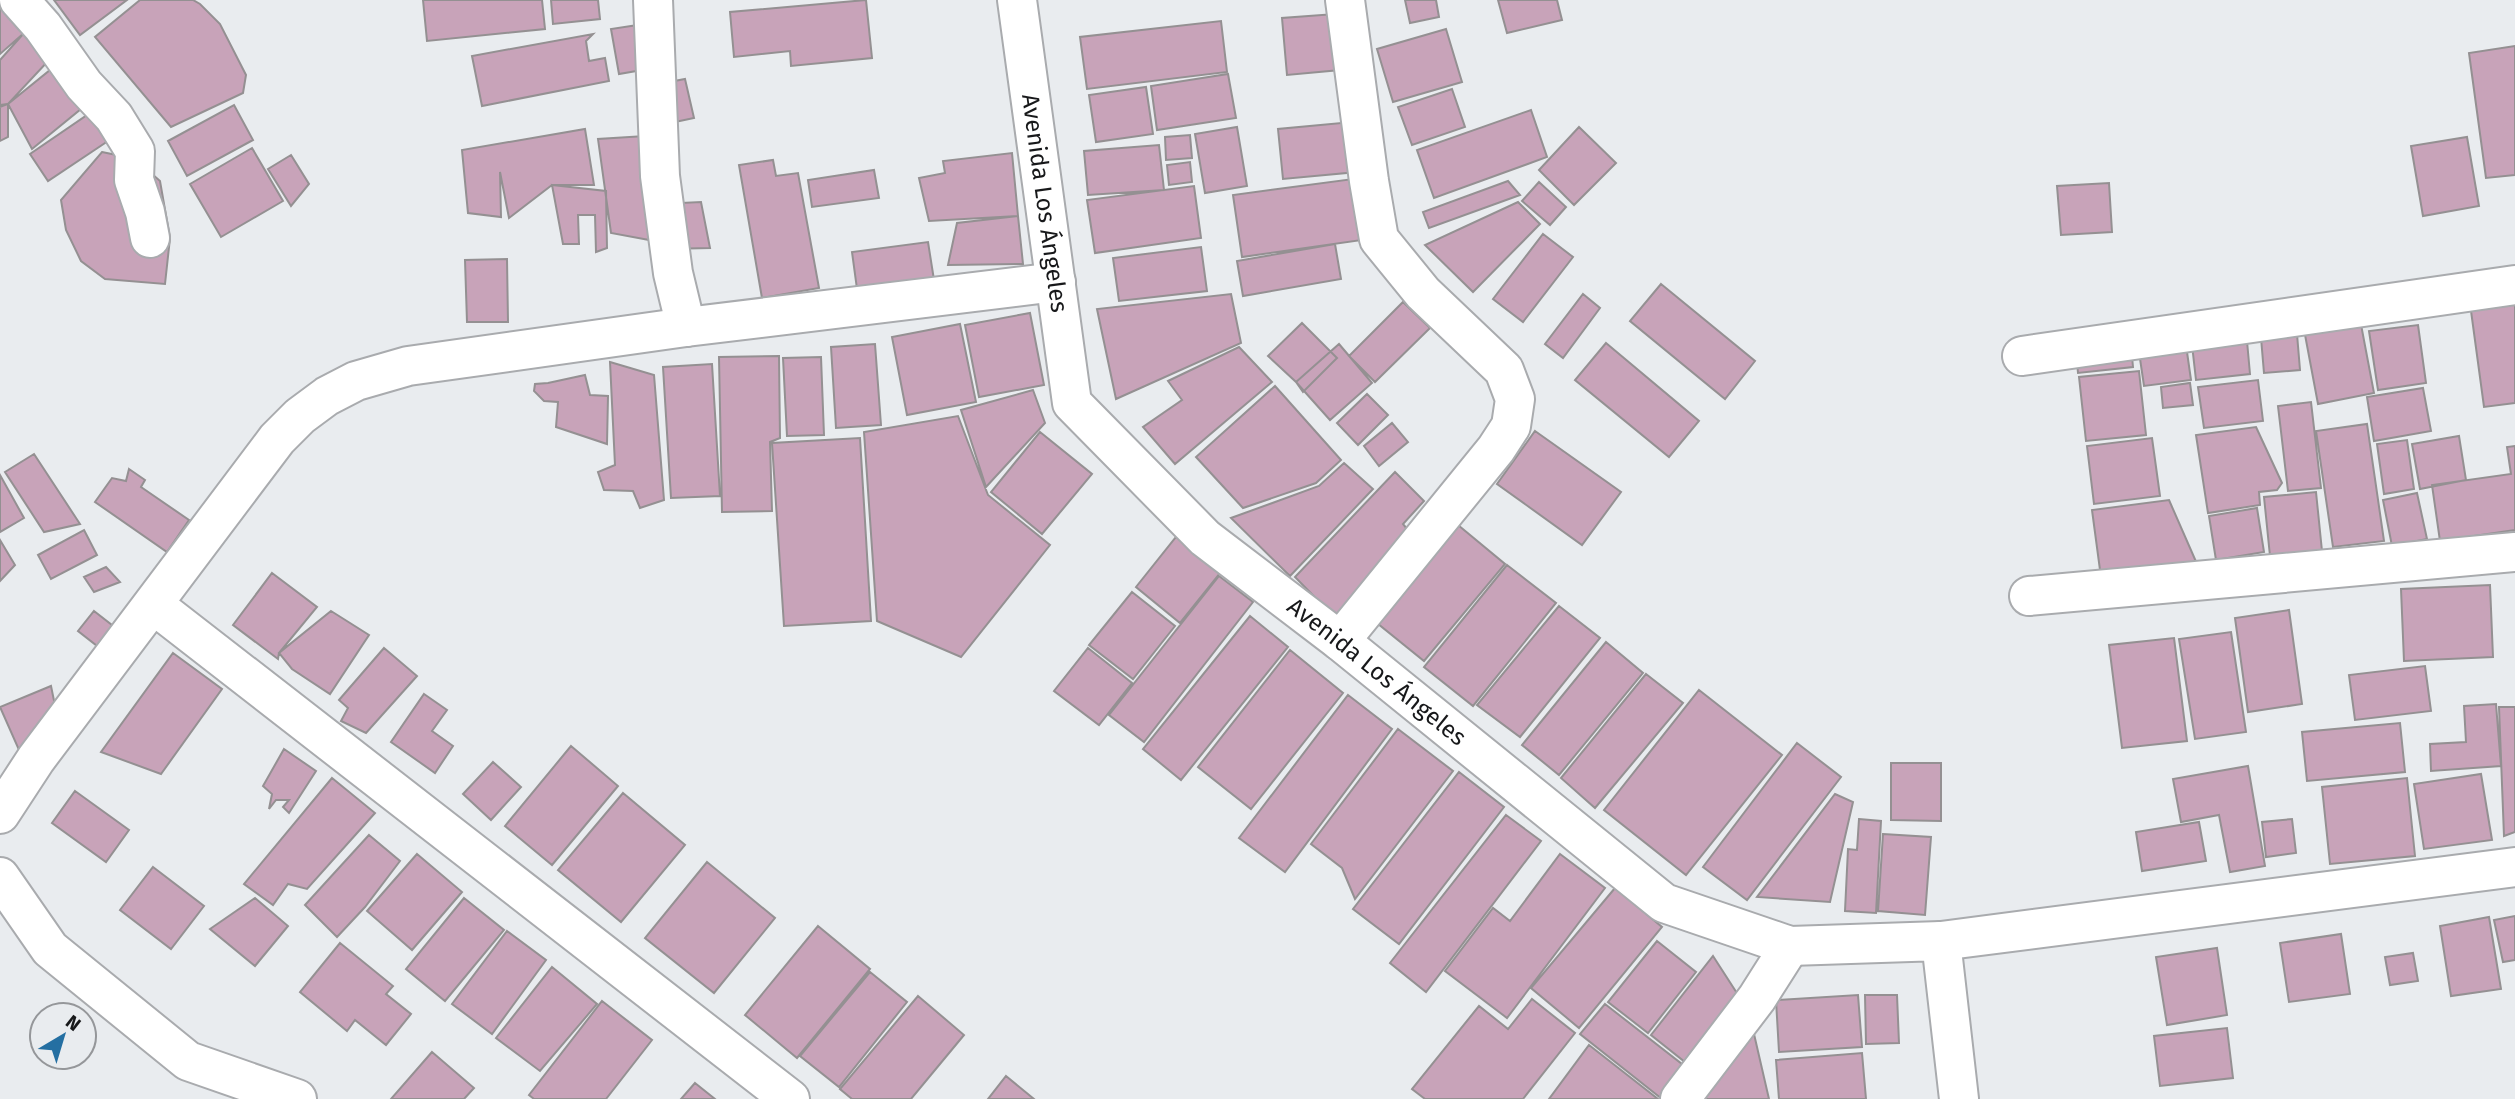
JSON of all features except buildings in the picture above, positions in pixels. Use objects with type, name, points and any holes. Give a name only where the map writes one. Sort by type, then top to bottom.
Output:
[{"type":"street","points":[[19,0],[43,27],[84,85],[114,117],[135,151],[134,180],[150,238]]},
{"type":"street","points":[[653,0],[660,176],[673,272],[687,327]]},
{"type":"street","name":"Avenida Los Ángeles","points":[[1017,0],[1072,403],[1205,538],[1340,641],[1664,903],[1790,946],[1941,941],[2515,867]]},
{"type":"street","points":[[1340,641],[1496,449],[1511,426],[1515,399],[1504,370],[1423,293],[1379,239],[1345,0]]},
{"type":"street","points":[[0,814],[36,759],[277,439],[327,396],[356,381],[408,366],[687,327],[1056,282]]},
{"type":"street","points":[[2022,356],[2515,285]]},
{"type":"street","points":[[2029,596],[2515,552]]},
{"type":"street","points":[[154,605],[790,1099]]},
{"type":"street","points":[[0,877],[50,949],[188,1061],[297,1099]]},
{"type":"street","points":[[1941,941],[1959,1099]]},
{"type":"street","points":[[1680,1099],[1757,998],[1790,946]]}]
